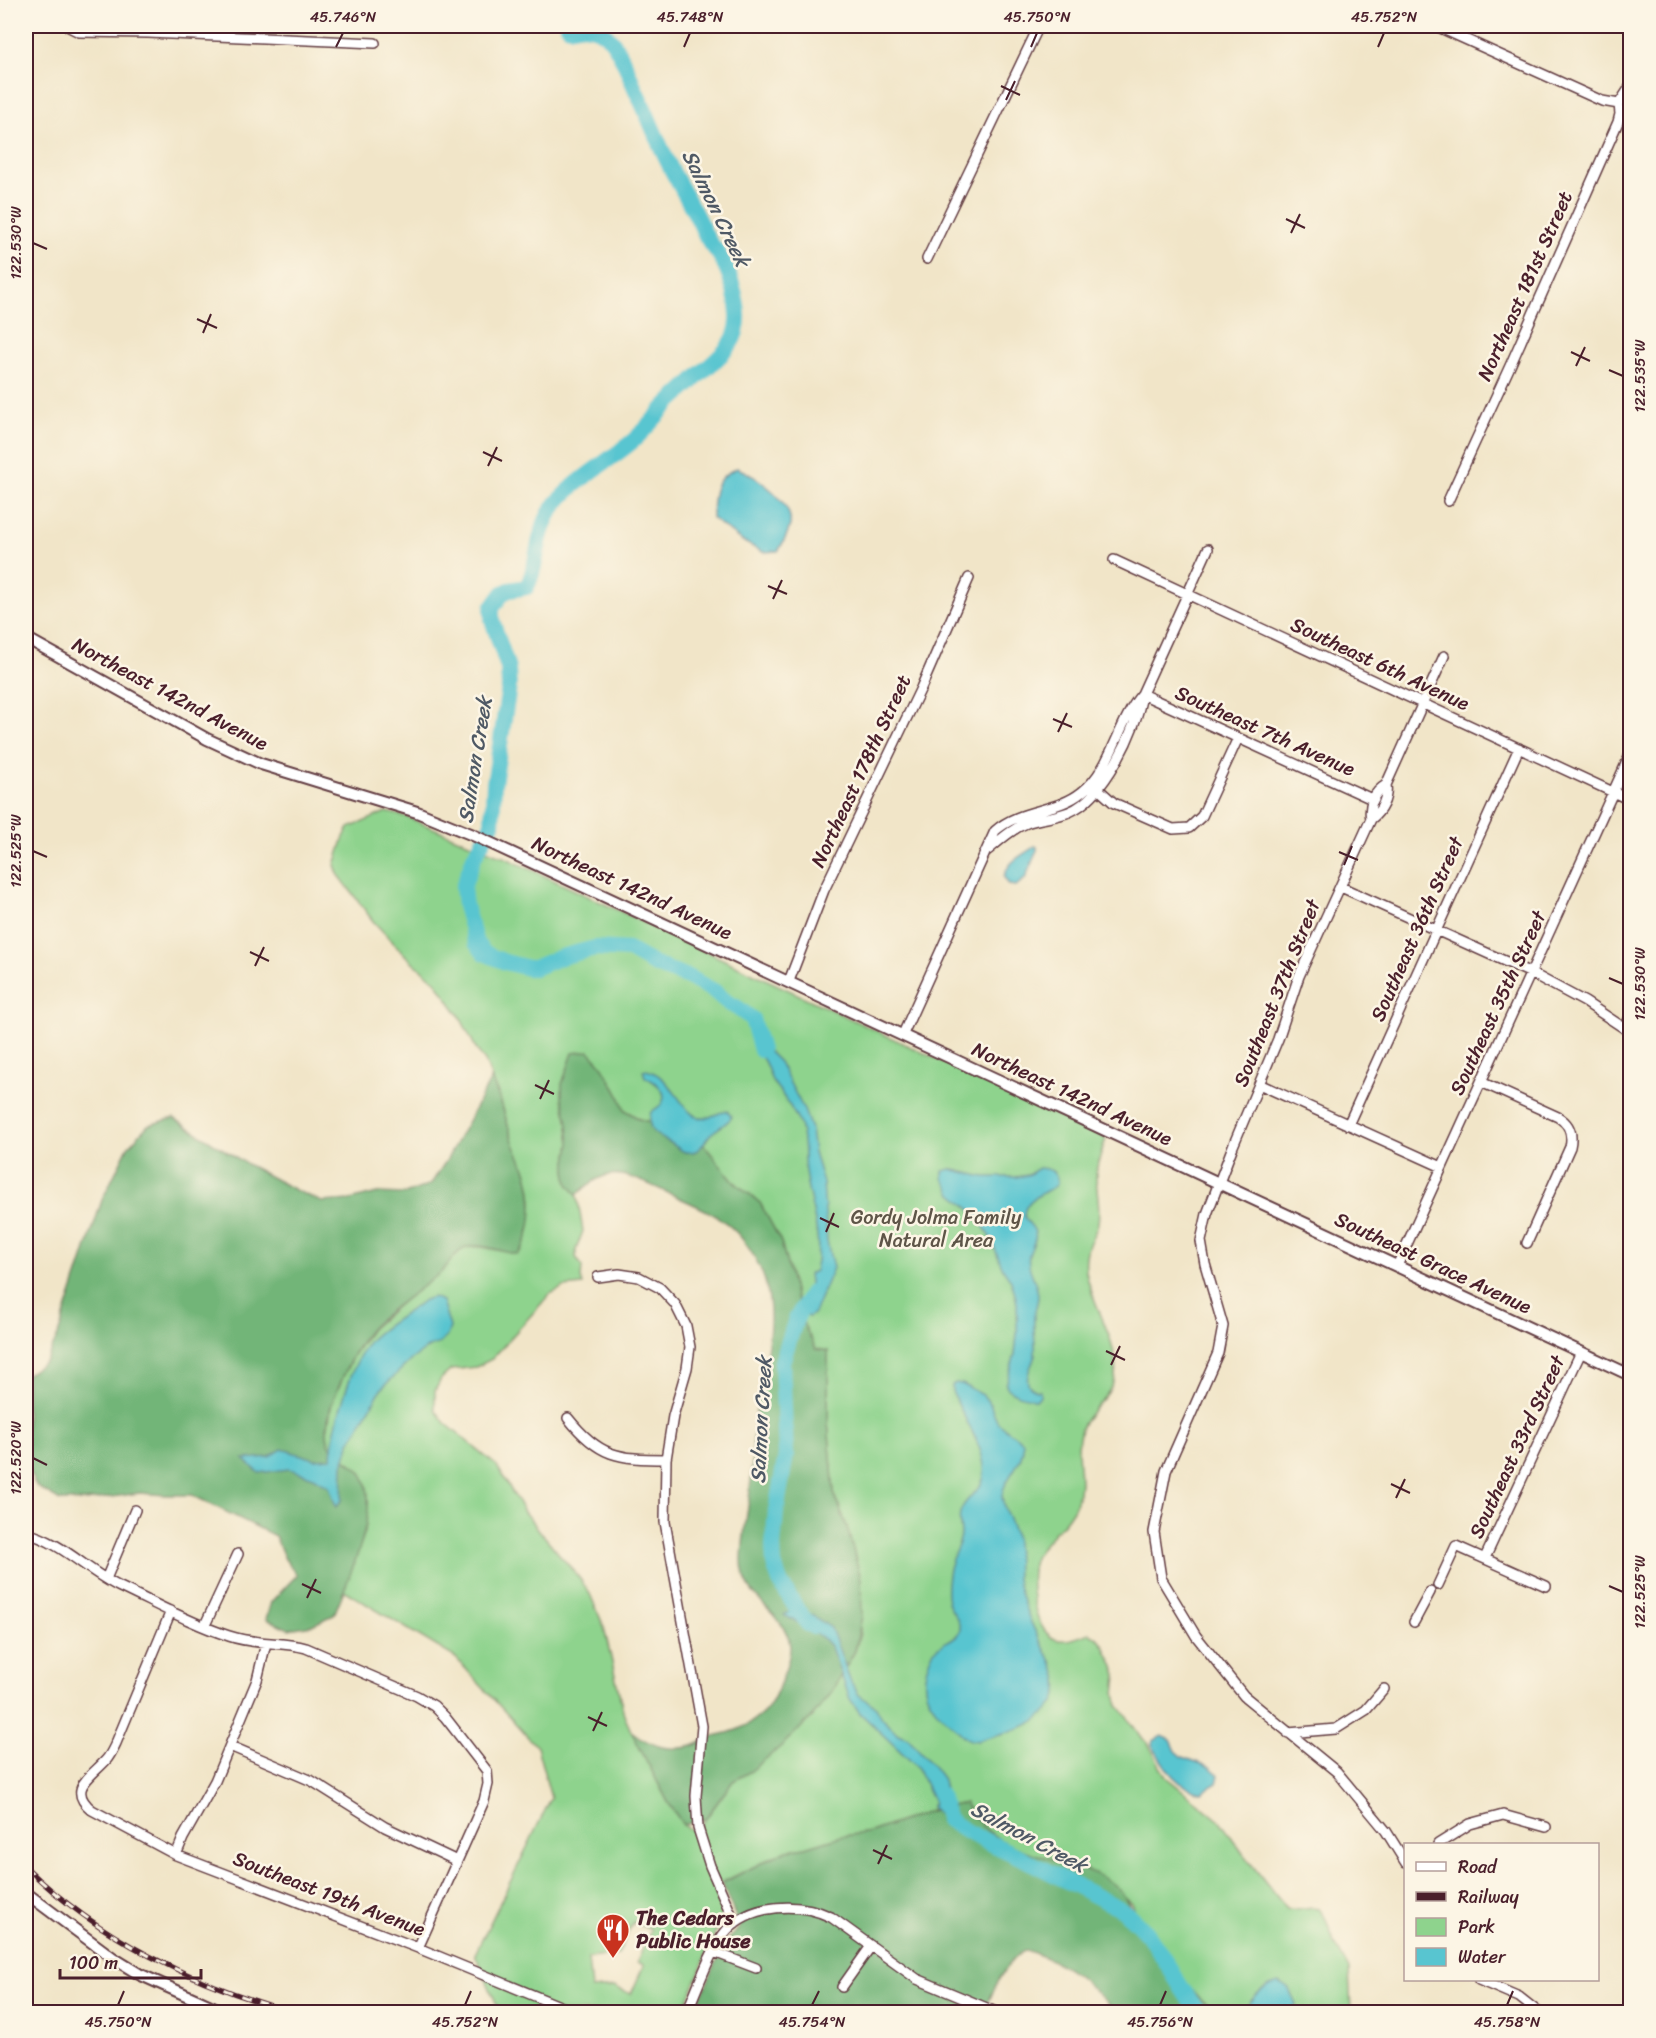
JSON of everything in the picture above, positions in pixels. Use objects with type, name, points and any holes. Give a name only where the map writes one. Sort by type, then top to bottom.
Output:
[{"type":"street","points":[[67,26],[79,32],[375,43]]},
{"type":"street","points":[[927,259],[1039,26]]},
{"type":"street","points":[[1436,26],[1602,101],[1619,104]]},
{"type":"street","name":"Northeast 181st Street","points":[[1448,501],[1618,122],[1619,104],[1630,87]]},
{"type":"street","points":[[903,1035],[987,850],[1017,827],[1077,808],[1113,768],[1139,711],[1142,694],[1208,549]]},
{"type":"street","name":"Southeast 6th Avenue","points":[[1114,560],[1630,800]]},
{"type":"street","name":"Northeast 178th Street","points":[[789,981],[824,890],[921,688],[969,578]]},
{"type":"street","name":"Northeast 142nd Avenue","points":[[26,638],[207,739],[261,764],[417,812],[473,835],[1220,1183]]},
{"type":"street","name":"Southeast 37th Street","points":[[1404,1860],[1386,1831],[1337,1772],[1244,1696],[1196,1636],[1161,1578],[1154,1532],[1160,1490],[1166,1471],[1218,1353],[1223,1326],[1205,1264],[1201,1241],[1207,1214],[1278,1039],[1299,976],[1371,819],[1378,814],[1387,793],[1386,785],[1444,656]]},
{"type":"street","name":"Southeast 7th Avenue","points":[[1142,694],[1374,800]]},
{"type":"street","points":[[1095,786],[1114,803],[1173,829],[1189,828],[1202,816],[1238,738]]},
{"type":"street","name":"Southeast 36th Street","points":[[1348,1125],[1519,748]]},
{"type":"street","name":"Southeast 35th Street","points":[[1397,1266],[1630,755]]},
{"type":"street","name":"Southeast 37th Street","points":[[1371,819],[1369,810],[1378,789],[1386,785]]},
{"type":"street","points":[[1341,887],[1531,973],[1586,1002],[1628,1030],[1630,1017]]},
{"type":"street","points":[[1481,1082],[1558,1117],[1566,1122],[1570,1130],[1572,1139],[1570,1148],[1527,1243]]},
{"type":"street","points":[[1259,1084],[1442,1167]]},
{"type":"street","name":"Southeast Grace Avenue","points":[[1220,1183],[1630,1375]]},
{"type":"street","points":[[598,1277],[619,1274],[639,1277],[660,1288],[675,1304],[686,1326],[690,1347],[687,1368],[673,1416],[666,1459],[665,1522],[702,1726],[696,1796],[699,1828],[710,1866],[735,1923]]},
{"type":"street","name":"Southeast 33rd Street","points":[[1485,1558],[1581,1352]]},
{"type":"street","points":[[568,1418],[583,1437],[605,1452],[630,1459],[666,1459]]},
{"type":"street","points":[[106,1579],[135,1510]]},
{"type":"street","points":[[26,1533],[52,1543],[106,1579],[171,1611],[230,1636],[306,1648],[417,1696],[434,1706],[446,1717],[487,1771],[488,1784],[484,1801],[418,1948]]},
{"type":"street","points":[[1438,1585],[1456,1546],[1546,1586]]},
{"type":"street","points":[[205,1625],[237,1554]]},
{"type":"street","points":[[1414,1622],[1430,1592]]},
{"type":"street","name":"Southeast 19th Avenue","points":[[171,1611],[116,1743],[107,1759],[81,1787],[80,1796],[84,1804],[176,1855],[418,1948],[574,2013]]},
{"type":"street","points":[[176,1855],[215,1781],[230,1746],[257,1680],[266,1643]]},
{"type":"street","points":[[1288,1733],[1336,1729],[1366,1710],[1384,1689]]},
{"type":"street","points":[[230,1746],[312,1781],[385,1827],[457,1861]]},
{"type":"street","points":[[1441,1843],[1470,1824],[1503,1815],[1546,1827]]},
{"type":"street","points":[[26,1893],[113,1958],[140,1974],[224,2013]]},
{"type":"street","points":[[687,2013],[714,1952],[735,1923],[753,1914],[771,1909],[808,1908],[820,1911],[840,1923],[917,1978],[996,2013]]},
{"type":"street","points":[[842,1987],[871,1946]]},
{"type":"street","points":[[714,1952],[756,1968]]},
{"type":"street","points":[[1481,1981],[1519,1997],[1538,2013]]},
{"type":"green space","name":"Gordy Jolma Family Natural Area","points":[[386,812],[404,816],[508,859],[1106,1138],[1096,1173],[1098,1223],[1087,1250],[1086,1265],[1092,1292],[1114,1352],[1115,1376],[1105,1397],[1089,1415],[1081,1429],[1078,1447],[1080,1483],[1077,1501],[1069,1516],[1036,1556],[1032,1575],[1033,1601],[1041,1625],[1047,1634],[1055,1639],[1068,1640],[1090,1633],[1098,1638],[1117,1675],[1115,1695],[1118,1705],[1148,1743],[1166,1777],[1221,1822],[1286,1908],[1319,1909],[1325,1917],[1335,1944],[1349,1970],[1351,2012],[1215,2012],[1170,1970],[1139,1924],[1131,1903],[1109,1882],[1075,1866],[1032,1855],[998,1839],[979,1824],[965,1803],[933,1810],[871,1832],[838,1837],[787,1850],[715,1886],[723,1913],[684,2010],[690,2012],[500,2012],[475,1954],[551,1798],[537,1747],[456,1658],[343,1590],[365,1532],[368,1502],[362,1474],[333,1452],[328,1443],[327,1432],[332,1402],[353,1355],[371,1329],[461,1250],[469,1247],[483,1247],[505,1252],[521,1251],[529,1232],[531,1193],[527,1173],[514,1146],[500,1098],[485,1061],[459,1015],[436,982],[407,957],[373,921],[338,874],[335,865],[349,828]],"holes":[[[610,1079],[625,1110],[639,1119],[686,1132],[700,1140],[733,1181],[760,1203],[781,1242],[802,1321],[816,1349],[828,1351],[828,1422],[834,1493],[847,1527],[861,1579],[860,1633],[855,1651],[829,1696],[812,1717],[780,1747],[751,1771],[733,1781],[699,1828],[694,1831],[683,1825],[668,1802],[631,1731],[624,1715],[604,1627],[590,1594],[524,1512],[497,1466],[445,1423],[435,1409],[435,1391],[441,1379],[451,1370],[476,1367],[492,1359],[550,1294],[564,1287],[583,1285],[582,1266],[576,1257],[576,1250],[583,1231],[577,1195],[568,1184],[566,1169],[570,1143],[562,1098]],[[633,1922],[651,1930],[637,1962],[644,1965],[631,1994],[615,1987],[591,1989],[588,1958],[618,1955]]]},
{"type":"green space","points":[[589,1051],[601,1064],[625,1110],[639,1119],[686,1132],[700,1140],[733,1181],[760,1203],[781,1242],[802,1321],[816,1349],[828,1351],[828,1422],[834,1493],[847,1527],[861,1579],[862,1616],[855,1651],[829,1696],[812,1717],[780,1747],[751,1771],[733,1781],[705,1819],[683,1825],[668,1802],[631,1731],[655,1745],[677,1748],[691,1746],[741,1728],[762,1714],[771,1703],[790,1653],[787,1634],[781,1623],[748,1585],[743,1572],[742,1557],[755,1422],[769,1334],[769,1296],[764,1277],[745,1243],[736,1232],[708,1212],[690,1202],[627,1176],[608,1175],[598,1178],[577,1195],[568,1184],[566,1169],[570,1143],[562,1098],[562,1084],[573,1053]]},
{"type":"green space","points":[[491,1079],[514,1144],[526,1170],[532,1204],[528,1236],[518,1254],[481,1246],[469,1247],[460,1251],[443,1271],[379,1320],[366,1334],[353,1355],[333,1401],[327,1432],[330,1446],[334,1451],[360,1471],[367,1485],[368,1503],[366,1522],[355,1563],[334,1615],[312,1625],[289,1629],[266,1619],[271,1602],[297,1575],[285,1559],[275,1536],[192,1495],[139,1493],[86,1501],[60,1501],[37,1487],[26,1467],[26,1375],[46,1361],[58,1335],[102,1200],[128,1147],[148,1125],[174,1118],[245,1163],[322,1202],[350,1200],[377,1193],[405,1194],[431,1184]]},
{"type":"green space","points":[[965,1803],[980,1823],[996,1837],[1014,1847],[1091,1871],[1116,1887],[1124,1896],[1145,1935],[1164,1963],[1179,1980],[1215,2012],[1116,2012],[1076,1974],[1054,1961],[1026,1950],[1011,1961],[1005,1969],[984,2012],[694,2012],[725,1943],[740,1927],[722,1883],[787,1850],[838,1837],[871,1832],[933,1810]]},
{"type":"water","points":[[737,468],[772,490],[786,507],[790,516],[790,525],[778,551],[763,552],[742,541],[712,518],[714,495],[718,482]]},
{"type":"water","points":[[1035,846],[1037,850],[1025,879],[1016,886],[1009,885],[1004,877],[1009,866]]},
{"type":"water","points":[[749,1023],[763,1038],[768,1051],[779,1062],[804,1110],[811,1129],[814,1153],[823,1182],[827,1241],[833,1268],[814,1313],[809,1317],[799,1310],[810,1283],[809,1274],[815,1271],[818,1246],[805,1171],[802,1130],[794,1113],[770,1077],[750,1034]]},
{"type":"water","points":[[643,1070],[653,1072],[662,1078],[683,1105],[697,1117],[705,1118],[727,1111],[731,1116],[730,1119],[712,1133],[695,1151],[680,1150],[657,1135],[651,1128],[651,1112],[661,1104],[664,1094],[656,1084],[645,1077]]},
{"type":"water","points":[[1039,1168],[1053,1172],[1057,1177],[1057,1185],[1030,1202],[1024,1213],[1035,1233],[1029,1261],[1038,1296],[1034,1318],[1035,1355],[1027,1379],[1031,1387],[1040,1391],[1040,1396],[1036,1400],[1015,1394],[1006,1385],[1015,1354],[1017,1334],[1017,1303],[1014,1290],[989,1234],[971,1210],[952,1194],[943,1178],[943,1171],[951,1169],[984,1177],[1016,1177],[1028,1175]]},
{"type":"water","points":[[434,1297],[442,1301],[450,1327],[447,1336],[440,1343],[429,1347],[412,1359],[382,1388],[350,1442],[343,1465],[342,1500],[336,1507],[329,1486],[311,1476],[289,1469],[259,1473],[244,1459],[269,1457],[282,1449],[315,1459],[331,1458],[335,1431],[345,1395],[365,1347],[385,1328],[424,1300]]},
{"type":"water","points":[[956,1383],[983,1395],[990,1404],[998,1423],[1023,1442],[1021,1457],[1006,1484],[1002,1497],[1015,1536],[1020,1593],[1032,1625],[1056,1672],[1058,1683],[1054,1702],[1039,1718],[1020,1728],[978,1741],[967,1738],[936,1710],[930,1701],[925,1684],[925,1675],[933,1652],[959,1633],[959,1623],[948,1601],[948,1573],[961,1535],[959,1518],[961,1511],[981,1484],[984,1475],[982,1454],[978,1443],[952,1391],[952,1385]]},
{"type":"water","points":[[791,1611],[810,1614],[831,1628],[851,1682],[859,1695],[876,1707],[882,1718],[898,1734],[908,1738],[942,1778],[948,1803],[945,1820],[931,1807],[934,1803],[917,1767],[860,1713],[850,1699],[831,1647],[822,1637],[784,1615]]},
{"type":"water","points":[[1162,1736],[1171,1740],[1176,1751],[1183,1757],[1210,1767],[1219,1775],[1217,1783],[1202,1792],[1178,1781],[1166,1768],[1152,1745],[1153,1741]]},
{"type":"water","points":[[1279,1982],[1289,1989],[1296,2004],[1291,2012],[1249,2012],[1248,2006],[1257,1994]]},
{"type":"waterway","name":"Salmon Creek","points":[[568,26],[598,29],[608,37],[623,59],[672,170],[727,271],[736,300],[738,325],[731,344],[718,358],[669,403],[634,440],[574,485],[554,506],[543,526],[531,579],[527,587],[503,593],[492,608],[492,620],[508,668],[509,687],[494,784],[492,824],[474,857],[463,887],[465,906],[476,943],[484,953],[505,962],[534,968],[561,957],[595,948],[629,950],[655,965],[688,977],[714,991],[738,1008],[752,1019],[761,1050]]},
{"type":"waterway","name":"Salmon Creek","points":[[812,1292],[796,1319],[782,1362],[786,1455],[776,1511],[773,1546],[774,1564],[780,1582],[798,1611],[813,1627]]},
{"type":"waterway","name":"Salmon Creek","points":[[940,1794],[948,1820],[967,1832],[1121,1909],[1135,1920],[1146,1932],[1199,2012]]},
{"type":"railway","points":[[26,1867],[84,1916],[150,1956],[220,1988],[292,2012]]},
{"type":"place","name":"The Cedars Public House","points":[[613,1959]]}]
